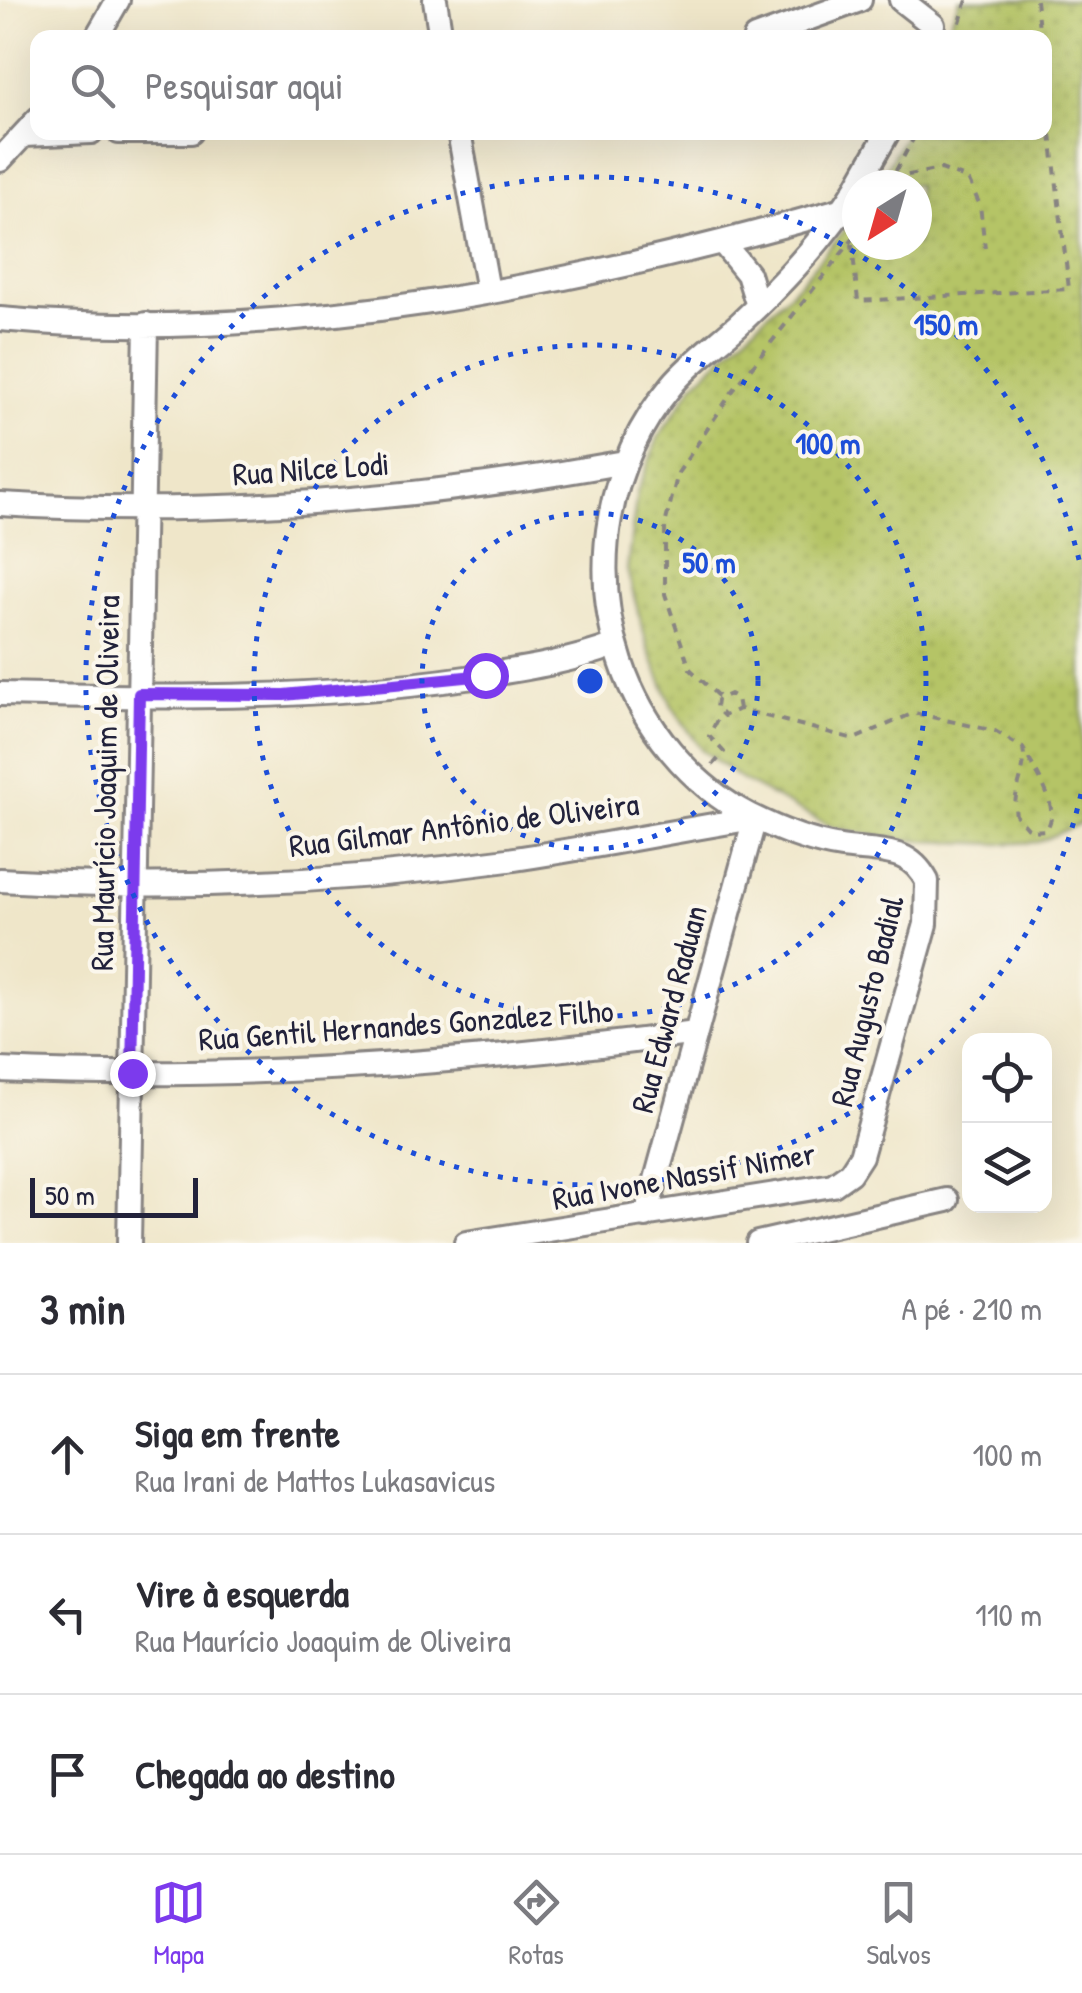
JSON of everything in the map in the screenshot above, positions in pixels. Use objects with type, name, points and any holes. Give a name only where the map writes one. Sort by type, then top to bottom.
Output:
[{"type":"street","points":[[101,30],[118,0]]},
{"type":"street","points":[[434,0],[440,30]]},
{"type":"street","points":[[777,30],[860,0]]},
{"type":"street","points":[[901,0],[929,30]]},
{"type":"street","points":[[930,30],[939,0]]},
{"type":"street","points":[[0,160],[30,128]]},
{"type":"street","points":[[460,140],[488,291]]},
{"type":"street","name":"Rua Augusto Badial","points":[[867,170],[884,140]]},
{"type":"street","points":[[0,319],[146,324],[318,313],[488,291],[723,243],[842,209]]},
{"type":"street","name":"Rua Augusto Badial","points":[[842,210],[758,306],[674,383],[625,462],[608,522],[605,584],[615,645],[638,702],[654,728],[701,780],[726,803],[776,830],[827,845],[905,857],[927,882],[926,924],[861,1156],[850,1173]]},
{"type":"street","points":[[723,243],[748,274],[758,306]]},
{"type":"street","name":"Rua Maurício Joaquim de Oliveira","points":[[128,1243],[146,324]]},
{"type":"street","name":"Rua Nilce Lodi","points":[[0,504],[142,509],[362,500],[468,488],[625,462]]},
{"type":"street","points":[[0,694],[357,691],[504,672],[615,645]]},
{"type":"street","name":"Rua Gilmar Antônio de Oliveira","points":[[0,880],[269,882],[417,871],[756,818]]},
{"type":"street","name":"Rua Edward Raduan","points":[[646,1216],[756,818]]},
{"type":"street","name":"Rua Gentil Hernandes Gonzalez Filho","points":[[0,1070],[132,1073],[399,1065],[696,1032]]},
{"type":"street","name":"Rua Ivone Nassif Nimer","points":[[466,1243],[833,1186],[850,1173]]},
{"type":"street","points":[[758,1243],[805,1238],[947,1200]]},
{"type":"path","points":[[958,30],[967,0]]},
{"type":"path","points":[[1036,0],[1039,30]]},
{"type":"path","points":[[896,170],[913,140]]},
{"type":"path","points":[[853,260],[858,301],[1069,289],[1052,140]]},
{"type":"path","points":[[932,171],[942,169],[968,179],[980,205],[985,248]]},
{"type":"path","points":[[738,709],[734,696],[720,697],[690,670],[665,594],[666,525],[678,472],[732,392],[842,252]]},
{"type":"path","points":[[701,780],[724,752],[709,736],[720,714],[716,704],[720,697]]},
{"type":"path","points":[[720,714],[731,716],[738,709]]},
{"type":"path","points":[[738,709],[854,738],[899,716],[943,718],[995,731],[1023,748],[1052,806],[1052,822],[1046,830],[1030,831],[1016,815],[1016,797],[1024,769],[1023,748]]},
{"type":"green space","points":[[959,0],[1082,0],[1082,823],[1038,842],[1000,844],[901,840],[834,828],[742,780],[701,749],[672,706],[648,648],[627,570],[637,492],[658,438],[694,384],[798,285],[842,233],[842,260],[932,260],[932,170],[885,170],[902,140],[1052,140],[1052,30],[948,30]]},
{"type":"route","points":[[132,1073],[139,694],[212,696],[357,691],[485,675]]}]
